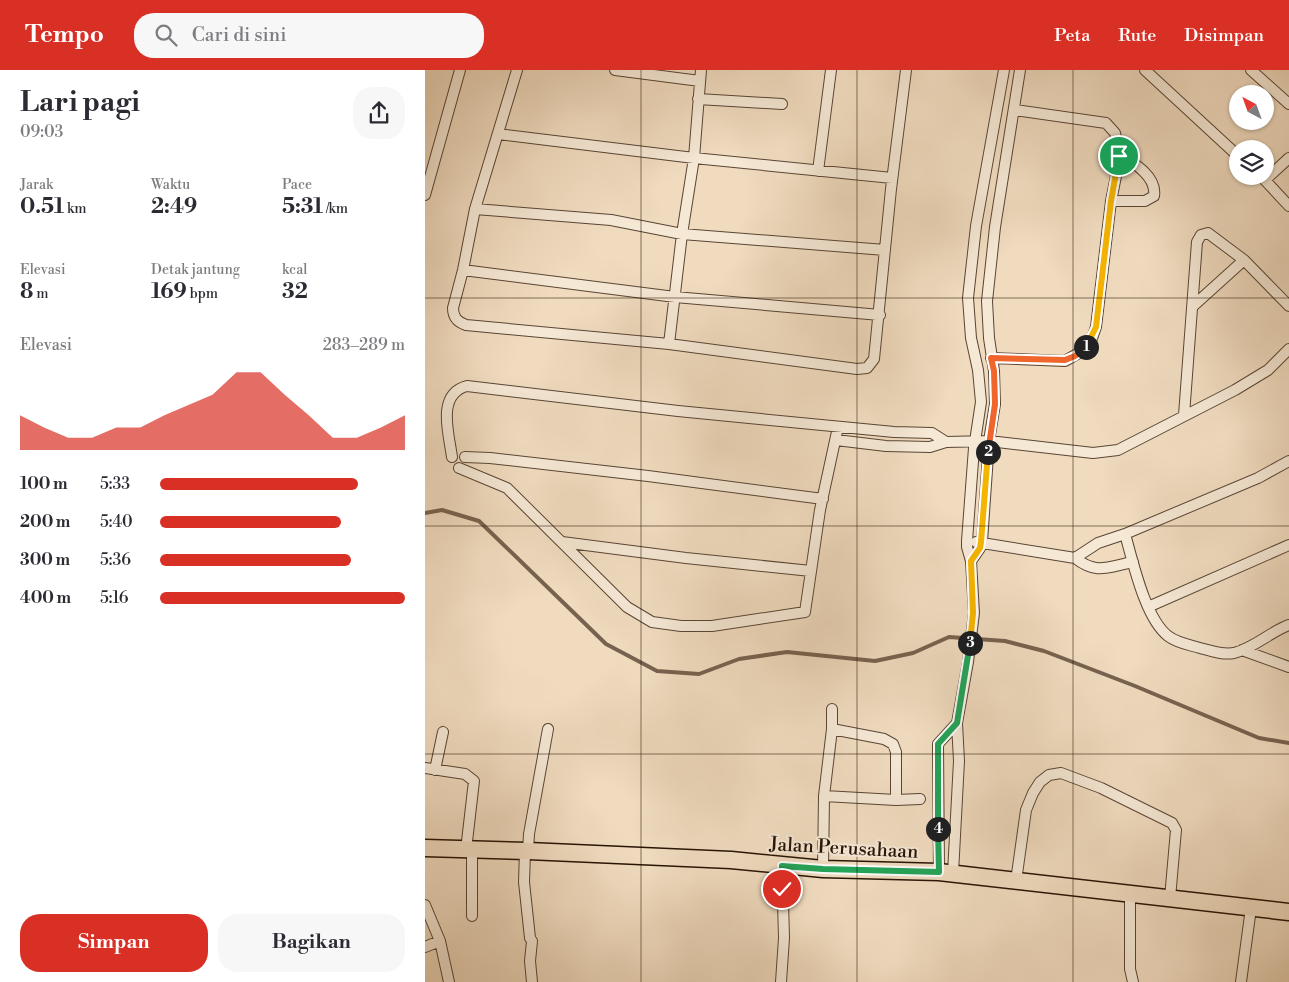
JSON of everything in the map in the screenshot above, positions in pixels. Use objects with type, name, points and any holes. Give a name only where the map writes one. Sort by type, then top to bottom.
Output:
[{"type":"main road","name":"Jalan Perusahaan","points":[[425,848],[731,860],[823,869],[946,873],[1289,912]]},
{"type":"street","points":[[425,195],[460,70]]},
{"type":"street","points":[[517,70],[475,209],[463,270],[453,308],[453,314],[456,319],[461,323],[669,344],[864,369],[871,365],[874,359],[905,70]]},
{"type":"street","points":[[615,70],[700,81]]},
{"type":"street","points":[[669,344],[682,234],[694,158],[701,70]]},
{"type":"street","points":[[818,171],[831,70]]},
{"type":"street","points":[[946,873],[955,813],[959,761],[957,723],[968,662],[973,613],[971,561],[967,541],[975,442],[981,402],[978,370],[971,338],[968,298],[977,226],[1003,70]]},
{"type":"street","points":[[971,561],[980,548],[981,542],[989,441],[995,404],[994,371],[991,358],[987,301],[995,227],[1021,70]]},
{"type":"street","points":[[1145,70],[1229,148]]},
{"type":"street","points":[[1251,70],[1289,104]]},
{"type":"street","points":[[698,99],[782,104]]},
{"type":"street","points":[[991,358],[1065,360],[1084,350],[1091,341],[1096,327],[1111,201],[1119,156],[1115,133],[1106,124],[1015,110]]},
{"type":"street","points":[[498,134],[694,158],[893,178]]},
{"type":"street","points":[[1111,201],[1145,201],[1155,196],[1156,188],[1152,181],[1133,162],[1119,156]]},
{"type":"street","points":[[1274,170],[1289,158]]},
{"type":"street","points":[[1270,185],[1289,206]]},
{"type":"street","points":[[475,209],[611,220],[682,234],[885,250]]},
{"type":"street","points":[[977,226],[995,227]]},
{"type":"street","points":[[1184,415],[1197,242],[1201,234],[1208,233],[1244,260],[1289,306]]},
{"type":"street","points":[[1192,307],[1244,260]]},
{"type":"street","points":[[463,270],[675,297],[880,315]]},
{"type":"street","points":[[836,440],[886,446],[930,447],[946,442],[989,441],[1093,453],[1118,450],[1141,440],[1184,415],[1235,390],[1268,370],[1289,349]]},
{"type":"street","points":[[838,427],[823,499],[805,612],[712,626],[681,626],[653,622],[627,607],[507,488],[452,464],[447,407],[454,392],[467,386],[678,411],[838,427],[932,434],[946,442]]},
{"type":"street","points":[[898,446],[901,432]]},
{"type":"street","points":[[452,457],[459,453],[465,457],[490,458],[648,476],[823,499]]},
{"type":"street","points":[[459,468],[465,464],[465,457]]},
{"type":"street","points":[[1075,558],[1098,543],[1125,534],[1258,478],[1289,461]]},
{"type":"street","points":[[1125,534],[1147,606],[1160,628],[1177,642],[1220,653],[1232,653],[1288,628]]},
{"type":"street","points":[[967,541],[1075,558],[1085,566],[1096,569],[1133,562]]},
{"type":"street","points":[[562,542],[686,558],[811,571]]},
{"type":"street","points":[[1147,606],[1289,545]]},
{"type":"street","points":[[1242,650],[1289,667]]},
{"type":"street","points":[[823,869],[824,796],[832,730],[832,709]]},
{"type":"street","points":[[946,873],[938,813],[938,744],[957,723]]},
{"type":"street","points":[[532,982],[530,961],[532,941],[525,901],[526,851],[548,729]]},
{"type":"street","points":[[832,730],[884,739],[893,744],[896,752],[896,800]]},
{"type":"street","points":[[443,732],[430,769],[465,774],[474,781],[469,850],[472,916]]},
{"type":"street","points":[[1016,881],[1026,810],[1033,793],[1040,782],[1049,775],[1061,773],[1101,788],[1172,823],[1176,830],[1170,898]]},
{"type":"street","points":[[824,796],[896,800],[920,799]]},
{"type":"street","points":[[938,813],[955,813]]},
{"type":"street","points":[[781,982],[784,938],[782,866]]},
{"type":"street","points":[[1130,894],[1130,969],[1133,982]]},
{"type":"street","points":[[425,905],[440,941],[449,982]]},
{"type":"street","points":[[1241,982],[1251,908]]},
{"type":"street","points":[[425,947],[440,941]]},
{"type":"waterway","points":[[425,513],[442,510],[479,521],[606,644],[657,671],[699,674],[739,659],[787,652],[875,661],[913,653],[949,637],[1005,641],[1044,651],[1135,686],[1259,738],[1289,743]]},
{"type":"route","points":[[782,889],[782,866],[939,872],[938,744],[957,723],[968,662],[973,613],[971,561],[980,548],[981,542],[989,441],[995,404],[994,371],[991,358],[1065,360],[1084,350],[1091,341],[1096,327],[1111,201],[1119,156]]}]
